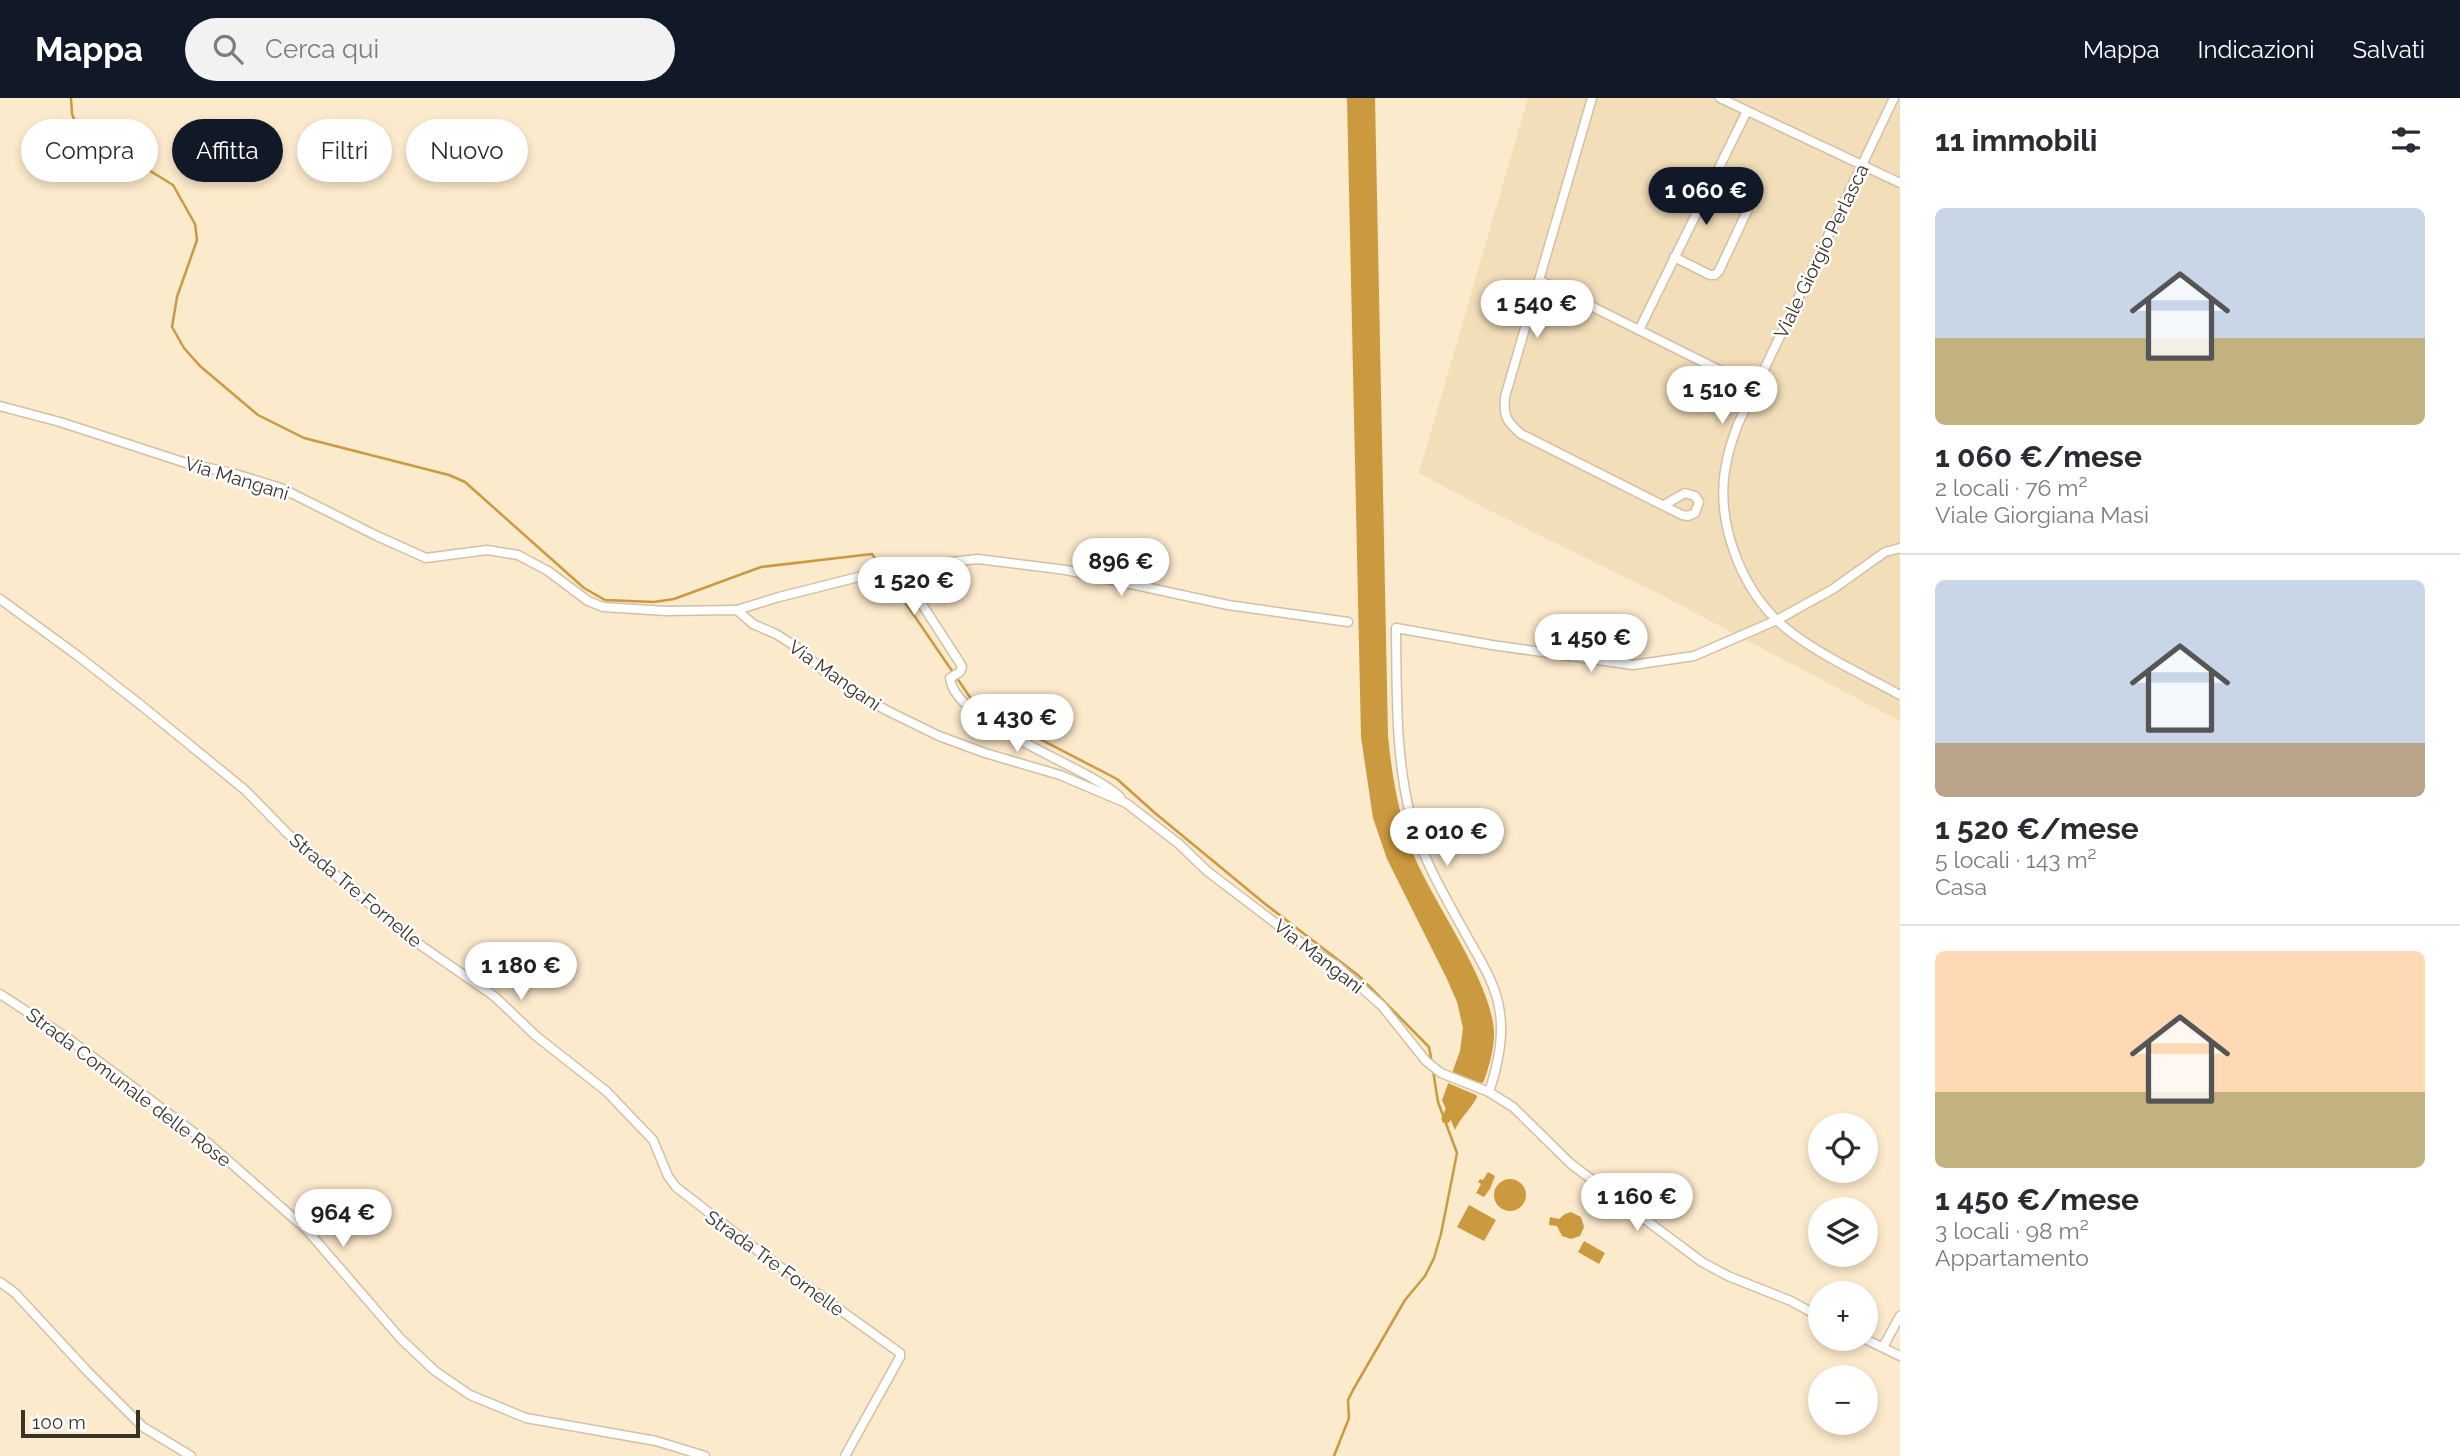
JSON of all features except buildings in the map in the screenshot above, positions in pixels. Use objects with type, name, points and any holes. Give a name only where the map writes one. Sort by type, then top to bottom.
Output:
[{"type":"street","points":[[1592,98],[1505,397],[1503,412],[1508,424],[1521,434],[1664,505]]},
{"type":"street","points":[[1720,98],[1900,183]]},
{"type":"street","name":"Viale Giorgio Perlasca","points":[[1894,98],[1738,424],[1726,461],[1724,501],[1733,548],[1752,589],[1777,620],[1825,654],[1900,695]]},
{"type":"street","points":[[1639,330],[1747,111]]},
{"type":"street","points":[[1674,257],[1710,275],[1719,271],[1748,209],[1748,203],[1712,182]]},
{"type":"street","points":[[1539,280],[1755,388]]},
{"type":"street","name":"Via Mangani","points":[[0,406],[60,422],[186,463],[281,488],[426,558],[487,550],[518,555],[548,571],[587,601],[603,607],[666,611],[737,610],[753,624],[797,648],[825,672],[865,699],[904,719],[962,745],[1060,775],[1126,803],[1179,844],[1207,871],[1337,966],[1381,1006],[1426,1061],[1441,1073],[1489,1092],[1513,1107],[1570,1164],[1702,1262],[1808,1310]]},
{"type":"street","points":[[1489,1092],[1501,1041],[1500,1013],[1493,986],[1425,856],[1411,817],[1398,743],[1396,628],[1633,665],[1695,656],[1777,620],[1833,589],[1885,552],[1900,548]]},
{"type":"street","points":[[737,610],[894,568],[978,559],[1066,570],[1227,605],[1348,622]]},
{"type":"street","points":[[907,566],[905,578],[962,667],[960,672],[950,678],[951,685],[970,709],[990,724],[1111,788],[1126,803]]},
{"type":"street","name":"Strada Tre Fornelle","points":[[0,599],[142,706],[245,790],[299,843],[379,912],[416,942],[494,996],[536,1036],[606,1091],[653,1140],[668,1176],[676,1187],[761,1253],[900,1353],[845,1456]]},
{"type":"street","name":"Strada Comunale delle Rose","points":[[0,994],[66,1037],[208,1143],[306,1229],[401,1339],[435,1371],[470,1395],[526,1418],[643,1439],[705,1456]]},
{"type":"street","points":[[0,1282],[15,1293],[143,1427],[191,1456]]},
{"type":"street","points":[[1883,1347],[1900,1316]]},
{"type":"street","points":[[1878,1345],[1900,1356]]},
{"type":"shaded area","points":[[1347,98],[1375,98],[1388,736],[1392,767],[1400,812],[1414,856],[1475,971],[1492,1017],[1494,1037],[1485,1077],[1476,1099],[1455,1130],[1442,1100],[1460,1051],[1463,1028],[1457,1002],[1387,859],[1373,818],[1361,737]]},
{"type":"shaded area","points":[[1528,98],[1900,98],[1900,721],[1661,595],[1419,473]]},
{"type":"shaded area","points":[[1488,1172],[1495,1176],[1484,1197],[1476,1193],[1481,1184],[1478,1182],[1483,1180]]},
{"type":"shaded area","points":[[1510,1179],[1522,1183],[1526,1195],[1522,1207],[1510,1211],[1498,1207],[1494,1195],[1498,1183]]},
{"type":"shaded area","points":[[1469,1205],[1496,1220],[1484,1241],[1457,1227]]},
{"type":"shaded area","points":[[1571,1212],[1581,1217],[1584,1227],[1580,1236],[1571,1239],[1562,1236],[1557,1226],[1549,1225],[1550,1217],[1559,1219]]},
{"type":"shaded area","points":[[1584,1241],[1605,1253],[1599,1264],[1578,1252]]},
{"type":"pier","points":[[1450,1067],[1453,1072],[1481,1083],[1486,1081],[1479,1099],[1476,1095],[1448,1083],[1444,1084]]},
{"type":"waterway","points":[[71,98],[72,114],[77,126],[173,185],[195,224],[197,240],[177,297],[172,327],[184,348],[200,366],[258,415],[304,438],[449,475],[465,482],[584,588],[605,600],[654,602],[674,599],[761,567],[872,554],[976,706],[1117,779],[1264,903],[1359,976],[1429,1047],[1432,1063]]},
{"type":"waterway","points":[[1334,1456],[1349,1418],[1348,1400],[1405,1300],[1425,1276],[1441,1234],[1457,1153],[1438,1102],[1433,1070]]},
{"type":"waterway","points":[[1446,1119],[1454,1102]]}]
